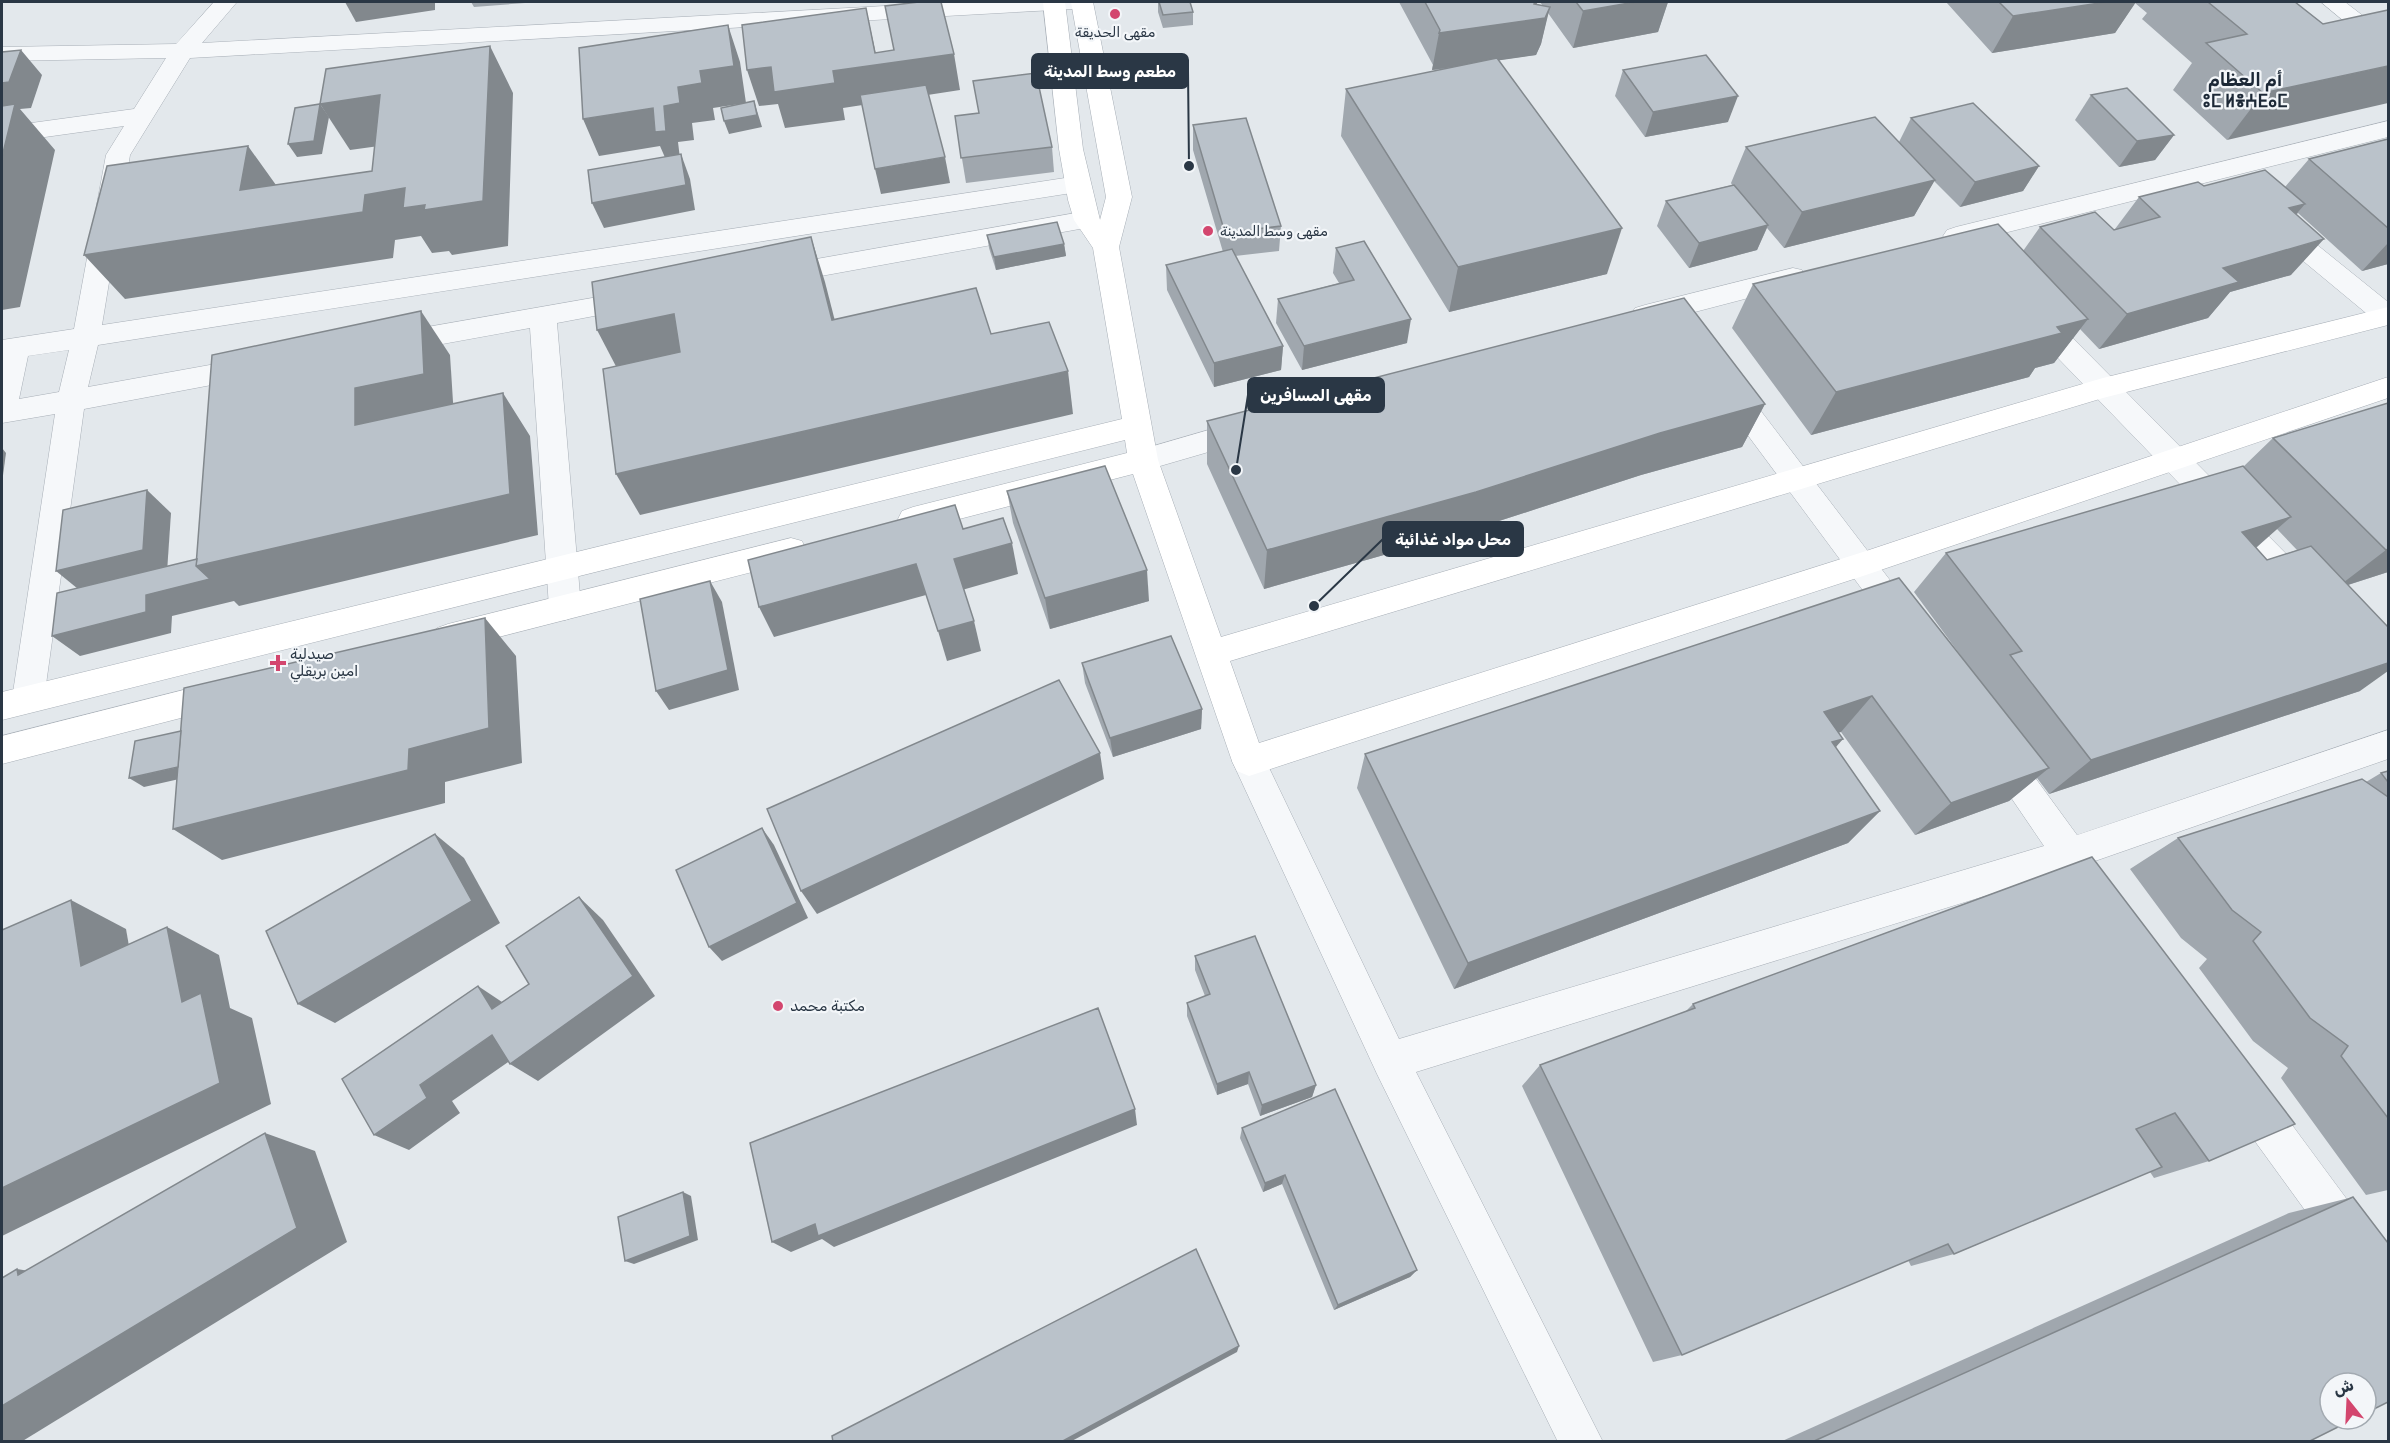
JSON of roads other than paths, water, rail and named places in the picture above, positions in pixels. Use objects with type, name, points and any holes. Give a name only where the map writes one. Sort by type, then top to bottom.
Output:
[{"type":"main road","points":[[1060,2],[1078,184],[1087,220],[1106,247]]},
{"type":"main road","points":[[1082,2],[1119,197],[1106,247],[1143,460],[1249,761],[1863,564],[2388,387]]},
{"type":"main road","points":[[1211,653],[2103,388],[2388,316]]},
{"type":"main road","points":[[15,703],[1137,426]]},
{"type":"main road","points":[[888,525],[1143,460]]},
{"type":"main road","points":[[415,645],[819,542]]},
{"type":"main road","points":[[2,750],[254,686]]},
{"type":"street","points":[[15,703],[71,399],[86,337],[118,155],[182,51],[226,2]]},
{"type":"street","points":[[2,54],[182,51],[1060,2]]},
{"type":"street","points":[[2332,2],[2388,46]]},
{"type":"street","points":[[2,135],[141,116]]},
{"type":"street","points":[[1982,261],[1946,239],[2388,129]]},
{"type":"street","points":[[2211,173],[2388,316]]},
{"type":"street","points":[[283,362],[2,413],[9,348],[1078,184]]},
{"type":"street","points":[[751,279],[1087,220]]},
{"type":"street","points":[[577,310],[579,262]]},
{"type":"street","points":[[1623,322],[1819,271]]},
{"type":"street","points":[[506,323],[507,273]]},
{"type":"street","points":[[2014,295],[2322,610]]},
{"type":"street","points":[[365,347],[658,296]]},
{"type":"street","points":[[1669,309],[1690,337]]},
{"type":"street","points":[[543,316],[565,607]]},
{"type":"street","points":[[1712,365],[1863,564],[1925,651]]},
{"type":"street","points":[[1143,460],[1269,424]]},
{"type":"street","points":[[1980,728],[2119,922]]},
{"type":"street","points":[[1390,1061],[2069,854],[2388,745]]},
{"type":"street","points":[[1249,761],[1390,1061],[1581,1442]]},
{"type":"street","points":[[2232,1076],[2388,1289]]},
{"type":"place","name":"مقهى الحديقة","points":[[1115,14]]},
{"type":"place","name":"مطعم وسط المدينة","points":[[1189,166]]},
{"type":"place","name":"مقهى وسط المدينة","points":[[1208,231]]},
{"type":"place","name":"مقهى المسافرين","points":[[1236,470]]},
{"type":"place","name":"محل مواد غذائية","points":[[1314,606]]},
{"type":"place","name":"صيدلية امين بريقلي","points":[[278,663]]},
{"type":"place","name":"مكتبة محمد","points":[[778,1006]]},
{"type":"district","name":"أم العظام ⵓⵎ ⵍⴻⵄⴹⴰⵎ","points":[[2245,90]]}]
